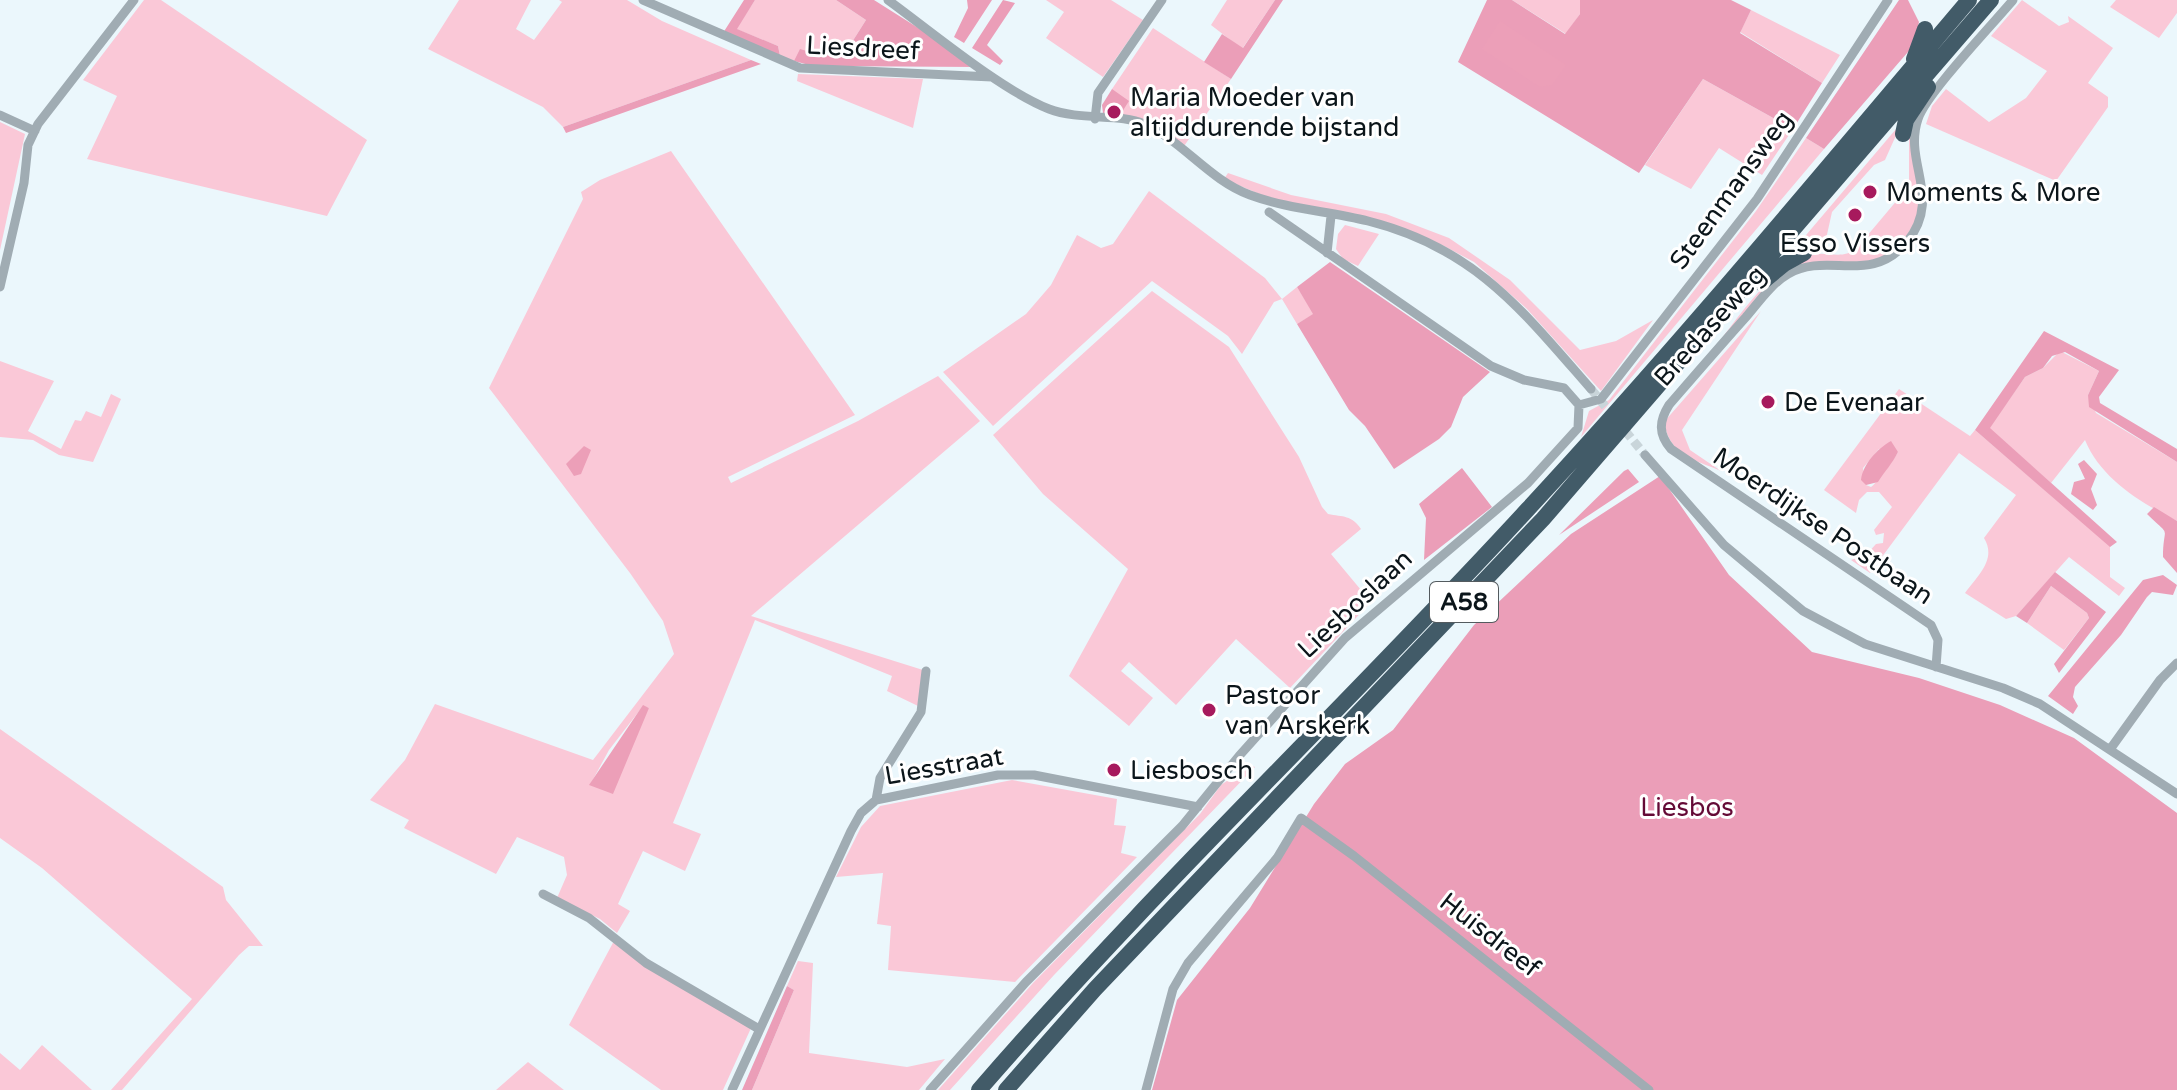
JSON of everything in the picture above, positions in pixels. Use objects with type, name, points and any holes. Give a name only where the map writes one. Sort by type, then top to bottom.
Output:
[{"type":"highway","name":"A58","points":[[979,1090],[1089,969],[1528,509],[1643,382],[1969,0]]},
{"type":"highway","name":"A58","points":[[1006,1090],[1095,989],[1543,519],[1702,339],[1991,0]]},
{"type":"highway","name":"A58","points":[[1912,68],[1925,29]]},
{"type":"highway","name":"A58","points":[[1903,134],[1906,120],[1964,32]]},
{"type":"highway","name":"A58","points":[[1702,339],[1734,312],[1771,273],[1804,253]]},
{"type":"street","points":[[0,287],[24,183],[28,145],[35,131],[134,0]]},
{"type":"street","name":"Liesdreef","points":[[643,0],[800,68],[998,78]]},
{"type":"street","points":[[888,0],[998,78],[1049,109],[1095,119],[1141,122],[1163,134],[1225,183],[1247,194],[1393,228],[1461,259],[1510,296],[1591,389]]},
{"type":"street","points":[[1095,119],[1098,93],[1162,0]]},
{"type":"street","name":"Steenmansweg","points":[[1579,405],[1601,399],[1757,199],[1888,0]]},
{"type":"street","name":"Bredaseweg","points":[[1661,433],[1661,422],[1669,405],[1783,277],[1817,265],[1862,267],[1892,255],[1906,243],[1924,201],[1924,185],[1914,152],[1920,112],[2013,0]]},
{"type":"street","points":[[0,115],[35,131]]},
{"type":"street","points":[[1269,212],[1491,366],[1524,380],[1564,388],[1579,405]]},
{"type":"street","points":[[1327,253],[1331,216]]},
{"type":"street","name":"Liesboslaan","points":[[930,1090],[1026,982],[1198,807],[1239,756],[1345,638],[1528,483],[1571,438],[1578,428],[1579,405]]},
{"type":"street","name":"Moerdijkse Postbaan","points":[[1661,433],[1671,449],[1931,625],[1938,640],[1936,667]]},
{"type":"street","name":"Moerdijkse Postbaan","points":[[1645,455],[1724,545],[1786,599],[1865,644],[2040,704],[2177,794]]},
{"type":"street","points":[[2111,748],[2150,692],[2177,663]]},
{"type":"street","points":[[876,800],[880,778],[921,712],[926,671]]},
{"type":"street","name":"Liesstraat","points":[[732,1090],[851,831],[861,813],[876,800],[998,775],[1034,775],[1198,807]]},
{"type":"street","name":"Huisdreef","points":[[1146,1090],[1173,989],[1206,939],[1277,858],[1301,818],[1354,856],[1649,1090]]},
{"type":"street","points":[[543,894],[589,918],[646,963],[759,1029]]},
{"type":"shaded area","points":[[144,0],[161,0],[367,140],[327,216],[87,159],[117,96],[83,80]]},
{"type":"shaded area","points":[[459,0],[531,0],[516,29],[534,40],[562,2],[559,0],[627,0],[662,21],[751,60],[563,127],[543,107],[428,49]]},
{"type":"shaded area","points":[[755,0],[836,0],[866,20],[847,50],[813,49],[794,61],[780,56],[778,46],[736,29]]},
{"type":"shaded area","points":[[1046,0],[1111,0],[1143,20],[1103,77],[1046,38],[1064,12]]},
{"type":"shaded area","points":[[1227,0],[1275,0],[1242,49],[1211,25]]},
{"type":"shaded area","points":[[1512,0],[1580,0],[1580,14],[1566,34]]},
{"type":"shaded area","points":[[2022,0],[2059,26],[2069,22],[2068,16],[2113,48],[2088,83],[2108,97],[2108,107],[2056,181],[1926,124],[1932,106],[1946,89],[1989,122],[2026,98],[2047,71],[1991,36]]},
{"type":"shaded area","points":[[2116,0],[2177,0],[2177,13],[2159,38],[2110,7]]},
{"type":"shaded area","points":[[1751,10],[1840,55],[1822,83],[1740,32]]},
{"type":"shaded area","points":[[1500,21],[1566,65],[1552,85],[1540,87],[1482,49]]},
{"type":"shaded area","points":[[1153,28],[1231,79],[1182,149],[1120,115],[1112,89]]},
{"type":"shaded area","points":[[798,74],[923,79],[913,128],[797,81]]},
{"type":"shaded area","points":[[1703,79],[1793,129],[1762,175],[1719,148],[1691,189],[1645,165]]},
{"type":"shaded area","points":[[0,122],[25,134],[0,250]]},
{"type":"shaded area","points":[[1902,122],[1885,160],[1874,165],[1832,212],[1826,239],[1784,261]]},
{"type":"shaded area","points":[[1909,130],[1920,184],[1919,214],[1901,246],[1878,260],[1785,272],[1714,348],[1755,296],[1779,272],[1814,254],[1838,255],[1856,249],[1909,186]]},
{"type":"shaded area","points":[[1806,138],[1824,149],[1581,437],[1589,411],[1609,400],[1756,211]]},
{"type":"shaded area","points":[[671,151],[855,415],[728,477],[731,483],[858,421],[938,376],[980,421],[751,616],[923,670],[918,706],[887,691],[892,676],[755,620],[673,823],[701,834],[685,871],[643,851],[618,904],[630,911],[617,933],[600,919],[557,898],[567,875],[564,857],[517,837],[496,874],[404,828],[409,820],[370,800],[405,760],[435,704],[593,760],[674,654],[663,621],[630,573],[489,388],[583,199],[581,192],[600,180]],"holes":[[[643,706],[649,708],[590,785],[609,750]]]},
{"type":"shaded area","points":[[1228,173],[1291,195],[1386,214],[1449,238],[1510,280],[1580,350],[1616,341],[1653,320],[1601,391],[1527,309],[1474,262],[1442,245],[1264,196],[1224,179]]},
{"type":"shaded area","points":[[1149,191],[1265,278],[1282,299],[1274,302],[1242,354],[1228,336],[1152,281],[993,426],[943,372],[1026,314],[1051,285],[1077,235],[1101,248],[1113,244]]},
{"type":"shaded area","points":[[1345,225],[1379,234],[1358,266],[1343,259],[1336,249],[1338,234]]},
{"type":"shaded area","points":[[1297,287],[1314,314],[1297,324],[1282,299]]},
{"type":"shaded area","points":[[1152,291],[1229,347],[1299,457],[1322,507],[1328,514],[1343,516],[1358,524],[1361,529],[1331,554],[1371,602],[1290,688],[1236,639],[1176,705],[1129,662],[1121,671],[1153,698],[1129,726],[1069,676],[1128,569],[1043,494],[993,435]]},
{"type":"shaded area","points":[[1761,311],[1682,430],[1690,450],[1721,471],[1677,449],[1664,422]]},
{"type":"shaded area","points":[[2060,351],[2099,371],[2088,395],[2096,413],[2177,462],[2177,521],[2136,498],[2112,478],[2101,467],[2085,440],[2051,483],[1989,428],[2025,377],[2043,368]]},
{"type":"shaded area","points":[[0,361],[54,381],[28,431],[61,449],[75,420],[81,421],[86,411],[101,417],[111,394],[121,399],[93,462],[59,455],[33,440],[0,437]]},
{"type":"shaded area","points":[[1899,389],[1970,436],[1975,430],[2110,546],[2110,577],[2125,588],[2119,596],[2069,557],[2016,616],[2006,619],[1965,593],[1987,560],[1984,538],[2016,495],[1959,453],[1870,573],[1851,560],[1866,555],[1876,544],[1883,543],[1884,533],[1876,535],[1874,530],[1892,507],[1879,492],[1867,492],[1859,500],[1856,513],[1824,490]],"holes":[[[1879,449],[1898,452],[1873,485],[1866,485],[1863,468]]]},
{"type":"shaded area","points":[[1891,441],[1898,452],[1896,456],[1878,482],[1866,485],[1861,480],[1868,463]]},
{"type":"shaded area","points":[[584,446],[591,450],[581,474],[574,476],[566,464]]},
{"type":"shaded area","points":[[2084,460],[2097,474],[2091,489],[2097,505],[2093,510],[2071,494],[2074,482],[2085,479],[2078,464]]},
{"type":"shaded area","points":[[1628,469],[1639,482],[1559,535],[1624,471]]},
{"type":"shaded area","points":[[2051,586],[2087,613],[2089,618],[2064,650],[2027,623]]},
{"type":"shaded area","points":[[643,705],[649,708],[613,794],[589,785]]},
{"type":"shaded area","points":[[0,729],[223,887],[226,900],[263,946],[249,946],[239,955],[122,1090],[111,1090],[192,999],[42,868],[0,838]]},
{"type":"shaded area","points":[[1250,765],[1255,767],[1054,975],[950,1090],[938,1090],[1033,983],[1200,814],[1221,785]]},
{"type":"shaded area","points":[[1012,780],[1117,799],[1114,825],[1126,826],[1121,853],[1137,857],[1015,982],[888,970],[891,926],[877,924],[883,873],[836,877],[861,827],[880,806]]},
{"type":"shaded area","points":[[615,939],[751,1028],[723,1090],[661,1090],[569,1025]]},
{"type":"shaded area","points":[[798,961],[813,963],[809,1053],[907,1067],[945,1059],[919,1090],[752,1090],[794,990],[787,986]]},
{"type":"shaded area","points":[[42,1045],[92,1090],[0,1090],[0,1053],[20,1070]]},
{"type":"shaded area","points":[[528,1062],[564,1090],[496,1090]]},
{"type":"green space","points":[[744,0],[755,0],[737,29],[778,46],[780,56],[723,33]]},
{"type":"green space","points":[[836,0],[874,0],[980,67],[813,66],[794,61],[800,49],[810,52],[813,49],[847,50],[866,20]]},
{"type":"green space","points":[[967,0],[992,0],[964,43],[954,37],[968,8]]},
{"type":"green space","points":[[1003,0],[1015,3],[987,45],[1003,61],[1000,65],[972,48]]},
{"type":"green space","points":[[1275,0],[1283,0],[1231,79],[1204,62],[1222,34],[1243,48]]},
{"type":"green space","points":[[1487,0],[1512,0],[1565,34],[1580,14],[1580,0],[1731,0],[1751,10],[1740,33],[1822,83],[1793,129],[1703,79],[1639,173],[1458,62]]},
{"type":"green space","points":[[1899,0],[1908,0],[1919,22],[1914,45],[1824,149],[1806,138]]},
{"type":"green space","points":[[751,60],[761,64],[566,133],[563,127]]},
{"type":"green space","points":[[1112,89],[1129,101],[1120,115],[1103,113],[1102,105]]},
{"type":"green space","points":[[1330,262],[1490,372],[1463,397],[1451,427],[1439,439],[1394,469],[1365,426],[1349,410],[1297,324],[1313,314],[1297,287]]},
{"type":"green space","points":[[2044,331],[2119,370],[2099,397],[2100,403],[2177,449],[2177,462],[2089,407],[2088,395],[2099,371],[2065,352],[2052,356],[2043,368],[2025,377],[1990,428],[2117,542],[2110,547],[1975,430]]},
{"type":"green space","points":[[1462,468],[1492,507],[1424,560],[1426,518],[1419,504]]},
{"type":"green space","name":"Liesbos","points":[[1660,476],[1729,575],[1812,652],[1919,678],[2000,705],[2074,738],[2177,813],[2177,1090],[1152,1090],[1177,1000],[1250,908],[1314,804],[1345,764],[1393,730],[1474,625],[1571,534]]},
{"type":"green space","points":[[2154,507],[2177,521],[2177,573],[2163,557],[2165,532],[2147,514]]},
{"type":"green space","points":[[2055,572],[2106,612],[2059,673],[2054,664],[2089,618],[2087,613],[2051,586],[2027,623],[2016,616]]},
{"type":"green space","points":[[2163,575],[2177,585],[2173,595],[2152,592],[2147,597],[2121,635],[2075,687],[2073,697],[2078,706],[2073,714],[2048,696],[2143,580]]},
{"type":"green space","points":[[787,986],[794,990],[752,1090],[742,1090]]},
{"type":"tunnel","points":[[1591,389],[1645,455]]},
{"type":"place","name":"Maria Moeder van altijddurende bijstand","points":[[1114,112]]},
{"type":"place","name":"Moments & More","points":[[1870,192]]},
{"type":"place","name":"Esso Vissers","points":[[1855,215]]},
{"type":"place","name":"De Evenaar","points":[[1768,402]]},
{"type":"place","name":"Pastoor van Arskerk","points":[[1209,710]]},
{"type":"place","name":"Liesbosch","points":[[1114,770]]}]
